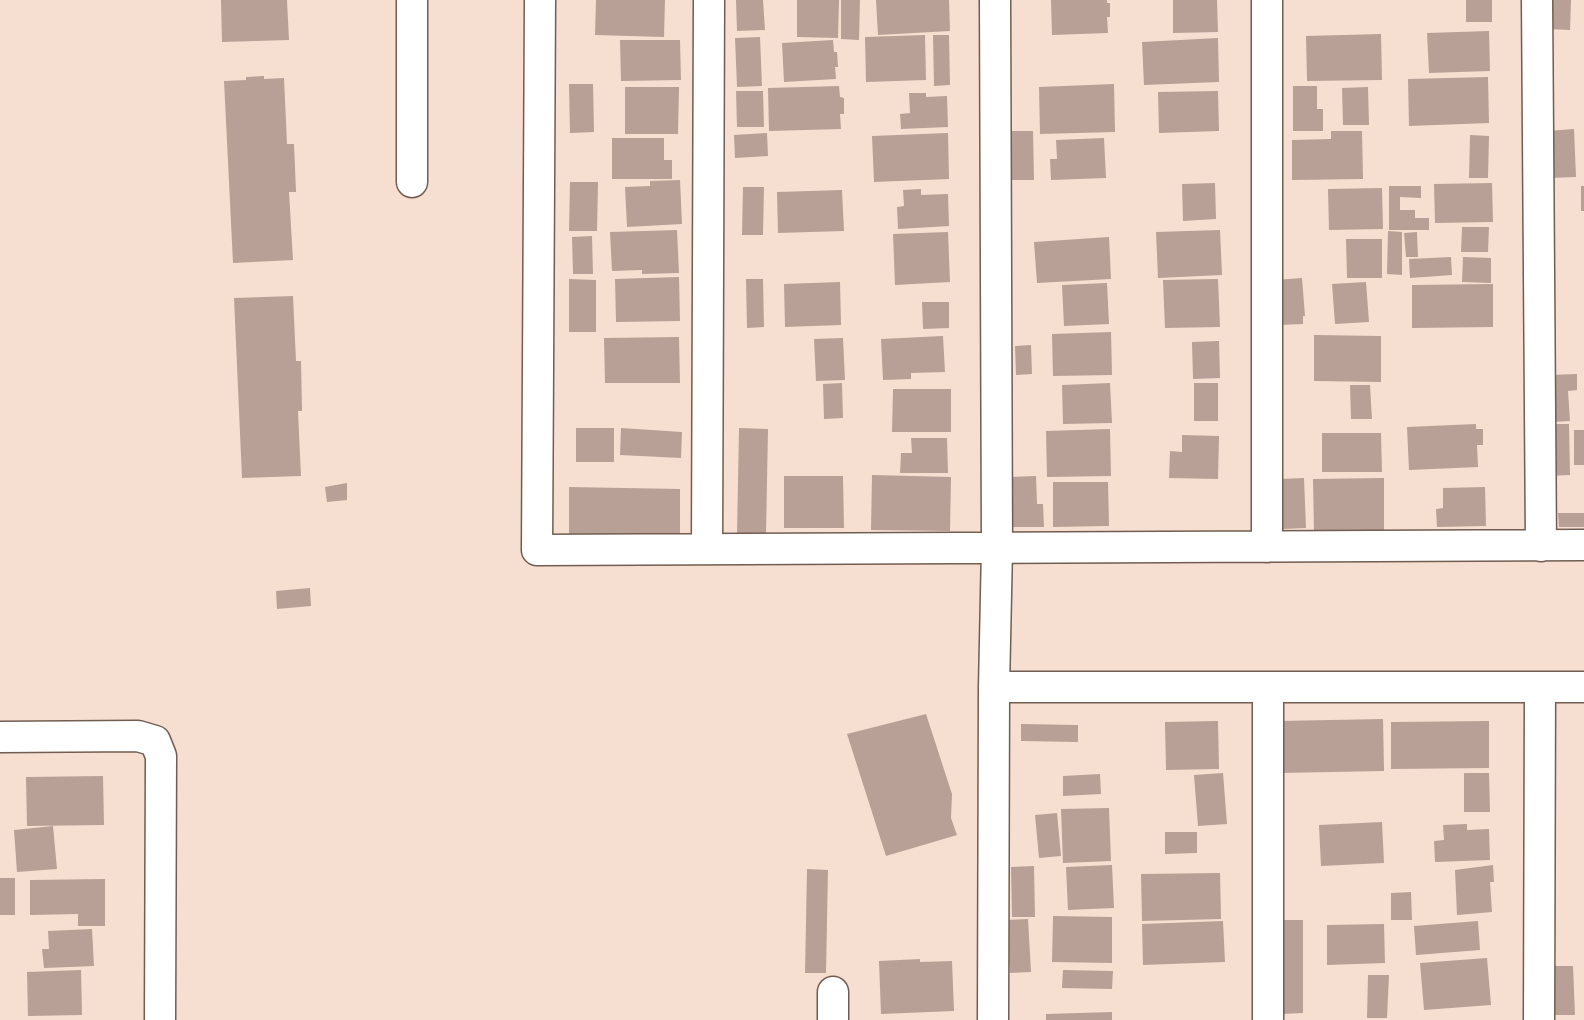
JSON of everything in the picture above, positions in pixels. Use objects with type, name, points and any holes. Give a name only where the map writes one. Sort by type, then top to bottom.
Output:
[{"type":"street","points":[[412,0],[412,182]]},
{"type":"street","points":[[540,0],[537,549],[1584,545]]},
{"type":"street","points":[[707,548],[709,0]]},
{"type":"street","points":[[993,1020],[994,687],[997,548],[995,0]]},
{"type":"street","points":[[1267,0],[1267,547]]},
{"type":"street","points":[[1537,0],[1541,546]]},
{"type":"street","points":[[994,687],[1584,687]]},
{"type":"street","points":[[1268,687],[1269,1020]]},
{"type":"street","points":[[1539,1020],[1540,687]]},
{"type":"street","points":[[0,737],[138,736],[154,741],[161,756],[160,1020]]},
{"type":"building","points":[[221,0],[287,0],[289,40],[222,42]]},
{"type":"building","points":[[596,0],[665,0],[664,37],[595,35]]},
{"type":"building","points":[[736,0],[763,0],[765,30],[737,31]]},
{"type":"building","points":[[797,0],[839,0],[838,38],[797,37]]},
{"type":"building","points":[[841,0],[860,0],[859,40],[841,39]]},
{"type":"building","points":[[876,0],[949,0],[950,31],[878,35]]},
{"type":"building","points":[[1051,0],[1107,0],[1107,3],[1110,3],[1110,17],[1107,17],[1108,33],[1052,35]]},
{"type":"building","points":[[1173,0],[1217,0],[1218,32],[1173,33]]},
{"type":"building","points":[[1466,0],[1492,0],[1492,22],[1466,22]]},
{"type":"building","points":[[1548,0],[1571,0],[1570,30],[1547,29]]},
{"type":"building","points":[[1489,31],[1490,71],[1429,73],[1427,33]]},
{"type":"building","points":[[1381,34],[1382,80],[1307,81],[1306,36]]},
{"type":"building","points":[[925,35],[926,80],[866,82],[865,37]]},
{"type":"building","points":[[933,35],[949,35],[950,85],[934,86]]},
{"type":"building","points":[[760,37],[762,86],[737,87],[735,38]]},
{"type":"building","points":[[1218,38],[1219,82],[1144,85],[1142,42]]},
{"type":"building","points":[[620,40],[680,40],[681,80],[621,81]]},
{"type":"building","points":[[833,40],[834,52],[837,52],[836,79],[784,82],[782,43]]},
{"type":"building","points":[[264,76],[264,79],[284,78],[287,144],[294,144],[296,192],[289,192],[293,260],[233,263],[224,81]]},
{"type":"building","points":[[1488,77],[1489,123],[1409,126],[1408,79]]},
{"type":"building","points":[[569,84],[593,84],[594,132],[570,133]]},
{"type":"building","points":[[1114,84],[1115,132],[1040,134],[1039,87]]},
{"type":"building","points":[[839,86],[840,97],[844,98],[844,114],[840,114],[841,129],[769,131],[768,88]]},
{"type":"building","points":[[1293,86],[1317,86],[1317,109],[1323,109],[1323,131],[1293,131]]},
{"type":"building","points":[[625,87],[679,87],[678,134],[625,134]]},
{"type":"building","points":[[1368,87],[1369,125],[1343,125],[1342,88]]},
{"type":"building","points":[[736,91],[763,91],[764,127],[737,127]]},
{"type":"building","points":[[1218,91],[1219,131],[1159,133],[1158,92]]},
{"type":"building","points":[[909,93],[926,93],[926,97],[947,96],[948,127],[901,129],[900,114],[910,113]]},
{"type":"building","points":[[1574,129],[1576,177],[1549,178],[1548,131]]},
{"type":"building","points":[[1004,131],[1033,131],[1034,180],[1005,180]]},
{"type":"building","points":[[1331,131],[1362,131],[1363,179],[1292,180],[1292,140],[1331,139]]},
{"type":"building","points":[[767,133],[768,156],[735,158],[734,135]]},
{"type":"building","points":[[948,133],[949,179],[874,182],[872,136]]},
{"type":"building","points":[[1470,135],[1489,136],[1488,178],[1469,178]]},
{"type":"building","points":[[612,138],[664,138],[664,160],[672,160],[672,179],[612,179]]},
{"type":"building","points":[[1104,138],[1106,178],[1051,180],[1050,159],[1057,159],[1056,140]]},
{"type":"building","points":[[680,180],[682,224],[627,227],[625,187],[650,186],[650,181]]},
{"type":"building","points":[[570,182],[598,182],[597,231],[569,231]]},
{"type":"building","points":[[1215,183],[1216,219],[1183,221],[1182,184]]},
{"type":"building","points":[[1492,183],[1493,222],[1435,223],[1434,184]]},
{"type":"building","points":[[1389,186],[1421,186],[1421,198],[1400,197],[1400,210],[1415,210],[1415,218],[1429,218],[1429,230],[1389,230]]},
{"type":"building","points":[[1581,186],[1584,186],[1584,211],[1581,211]]},
{"type":"building","points":[[743,187],[764,187],[763,235],[742,235]]},
{"type":"building","points":[[1382,188],[1383,229],[1329,230],[1328,189]]},
{"type":"building","points":[[921,189],[921,195],[948,194],[949,226],[898,229],[897,207],[904,206],[903,190]]},
{"type":"building","points":[[842,190],[844,231],[778,233],[777,192]]},
{"type":"building","points":[[1462,227],[1489,227],[1488,252],[1461,252]]},
{"type":"building","points":[[677,230],[679,273],[642,274],[642,270],[612,271],[610,232]]},
{"type":"building","points":[[1220,230],[1222,275],[1158,278],[1156,232]]},
{"type":"building","points":[[1388,231],[1402,232],[1402,275],[1387,274]]},
{"type":"building","points":[[948,232],[950,282],[895,285],[893,234]]},
{"type":"building","points":[[1417,232],[1418,257],[1406,257],[1404,233]]},
{"type":"building","points":[[592,236],[593,274],[573,274],[572,237]]},
{"type":"building","points":[[1109,237],[1111,279],[1037,283],[1034,242]]},
{"type":"building","points":[[1346,239],[1382,239],[1382,278],[1347,278]]},
{"type":"building","points":[[1451,257],[1452,275],[1410,278],[1409,259]]},
{"type":"building","points":[[1463,257],[1491,258],[1491,283],[1462,282]]},
{"type":"building","points":[[679,277],[680,321],[616,322],[615,279]]},
{"type":"building","points":[[1302,278],[1305,316],[1303,316],[1303,324],[1278,325],[1275,280]]},
{"type":"building","points":[[569,279],[596,280],[596,332],[569,332]]},
{"type":"building","points":[[746,279],[763,279],[764,327],[747,328]]},
{"type":"building","points":[[1218,279],[1220,327],[1165,328],[1163,280]]},
{"type":"building","points":[[840,282],[841,325],[785,327],[784,284]]},
{"type":"building","points":[[1366,282],[1369,322],[1335,324],[1332,284]]},
{"type":"building","points":[[1107,283],[1109,324],[1064,326],[1062,285]]},
{"type":"building","points":[[1493,284],[1493,327],[1412,328],[1412,285]]},
{"type":"building","points":[[293,296],[296,361],[301,361],[302,411],[298,411],[301,476],[242,478],[234,298]]},
{"type":"building","points":[[922,302],[949,302],[949,328],[923,329]]},
{"type":"building","points":[[1111,332],[1112,375],[1053,376],[1052,334]]},
{"type":"building","points":[[1314,335],[1381,336],[1381,382],[1314,381]]},
{"type":"building","points":[[943,336],[945,372],[911,373],[911,379],[883,380],[881,339]]},
{"type":"building","points":[[679,337],[680,383],[605,383],[604,338]]},
{"type":"building","points":[[843,338],[845,380],[816,381],[814,339]]},
{"type":"building","points":[[1219,341],[1220,378],[1193,379],[1192,342]]},
{"type":"building","points":[[1031,345],[1032,374],[1016,375],[1015,346]]},
{"type":"building","points":[[1577,374],[1577,390],[1568,391],[1570,421],[1553,422],[1550,375]]},
{"type":"building","points":[[842,383],[843,418],[824,419],[823,384]]},
{"type":"building","points":[[1110,383],[1112,423],[1063,424],[1062,385]]},
{"type":"building","points":[[1194,383],[1218,383],[1218,421],[1194,421]]},
{"type":"building","points":[[1350,385],[1370,385],[1372,419],[1351,419]]},
{"type":"building","points":[[893,389],[951,389],[951,432],[892,432]]},
{"type":"building","points":[[1476,424],[1476,429],[1483,429],[1483,445],[1477,445],[1478,467],[1409,470],[1407,427]]},
{"type":"building","points":[[1544,424],[1569,424],[1570,475],[1545,476]]},
{"type":"building","points":[[576,428],[614,428],[614,462],[576,462]]},
{"type":"building","points":[[621,428],[682,432],[681,458],[620,455]]},
{"type":"building","points":[[739,428],[768,429],[766,535],[737,534]]},
{"type":"building","points":[[1110,429],[1111,476],[1047,477],[1046,431]]},
{"type":"building","points":[[1574,430],[1584,430],[1584,465],[1574,465]]},
{"type":"building","points":[[1322,433],[1381,433],[1382,472],[1322,472]]},
{"type":"building","points":[[1182,435],[1219,436],[1218,479],[1169,478],[1170,451],[1182,452]]},
{"type":"building","points":[[911,438],[947,438],[948,473],[900,473],[901,453],[912,453]]},
{"type":"building","points":[[872,475],[951,477],[950,531],[871,530]]},
{"type":"building","points":[[784,476],[843,476],[844,528],[784,528]]},
{"type":"building","points":[[1036,476],[1037,504],[1043,504],[1044,527],[1012,527],[1010,477]]},
{"type":"building","points":[[1304,478],[1306,528],[1282,529],[1280,479]]},
{"type":"building","points":[[1384,478],[1384,532],[1314,532],[1313,479]]},
{"type":"building","points":[[1053,482],[1108,482],[1109,526],[1053,527]]},
{"type":"building","points":[[347,483],[347,500],[327,502],[325,487]]},
{"type":"building","points":[[569,487],[680,489],[680,537],[569,535]]},
{"type":"building","points":[[1485,487],[1486,526],[1437,527],[1436,509],[1443,508],[1443,488]]},
{"type":"building","points":[[1558,513],[1584,513],[1584,527],[1559,527]]},
{"type":"building","points":[[310,588],[311,606],[277,609],[276,591]]},
{"type":"building","points":[[926,714],[952,794],[951,818],[957,835],[886,856],[847,734]]},
{"type":"building","points":[[1383,719],[1384,771],[1279,773],[1278,721]]},
{"type":"building","points":[[1218,721],[1219,769],[1166,770],[1165,722]]},
{"type":"building","points":[[1489,721],[1489,768],[1391,769],[1391,722]]},
{"type":"building","points":[[1021,724],[1078,725],[1078,742],[1021,741]]},
{"type":"building","points":[[1223,773],[1227,824],[1198,826],[1194,775]]},
{"type":"building","points":[[1464,773],[1489,773],[1490,812],[1464,812]]},
{"type":"building","points":[[1100,774],[1101,794],[1063,796],[1063,776]]},
{"type":"building","points":[[103,776],[104,825],[27,826],[26,777]]},
{"type":"building","points":[[1109,808],[1111,861],[1063,863],[1061,809]]},
{"type":"building","points":[[1057,813],[1061,856],[1039,858],[1035,815]]},
{"type":"building","points":[[1382,822],[1384,863],[1321,866],[1319,825]]},
{"type":"building","points":[[1467,824],[1467,830],[1489,829],[1490,860],[1435,862],[1434,841],[1444,840],[1443,825]]},
{"type":"building","points":[[53,826],[57,869],[17,872],[14,830]]},
{"type":"building","points":[[1165,832],[1197,832],[1197,853],[1165,854]]},
{"type":"building","points":[[1112,865],[1114,908],[1068,910],[1066,867]]},
{"type":"building","points":[[1493,865],[1494,882],[1490,882],[1492,912],[1457,915],[1455,870]]},
{"type":"building","points":[[1034,866],[1035,917],[1012,917],[1011,867]]},
{"type":"building","points":[[807,869],[828,870],[826,973],[805,973]]},
{"type":"building","points":[[1220,873],[1221,919],[1142,921],[1141,874]]},
{"type":"building","points":[[0,878],[15,878],[15,915],[0,915]]},
{"type":"building","points":[[105,879],[105,926],[78,926],[78,914],[30,915],[30,880]]},
{"type":"building","points":[[1411,892],[1412,920],[1391,920],[1391,893]]},
{"type":"building","points":[[1053,916],[1112,917],[1112,963],[1052,962]]},
{"type":"building","points":[[1028,919],[1031,972],[1010,973],[1006,920]]},
{"type":"building","points":[[1282,920],[1303,920],[1303,1013],[1282,1014]]},
{"type":"building","points":[[1223,921],[1225,962],[1143,965],[1142,924]]},
{"type":"building","points":[[1478,921],[1480,950],[1416,955],[1414,926]]},
{"type":"building","points":[[1384,924],[1385,963],[1327,965],[1327,925]]},
{"type":"building","points":[[92,929],[94,966],[44,968],[42,949],[49,949],[48,931]]},
{"type":"building","points":[[1487,958],[1491,1005],[1424,1010],[1420,963]]},
{"type":"building","points":[[920,959],[920,962],[952,961],[954,1011],[881,1014],[879,961]]},
{"type":"building","points":[[1552,966],[1573,966],[1575,1015],[1554,1015]]},
{"type":"building","points":[[81,970],[82,1015],[28,1016],[27,972]]},
{"type":"building","points":[[1063,970],[1113,971],[1112,989],[1062,988]]},
{"type":"building","points":[[1368,975],[1389,975],[1387,1018],[1367,1018]]},
{"type":"building","points":[[1112,1012],[1112,1020],[1046,1020],[1046,1014]]}]
